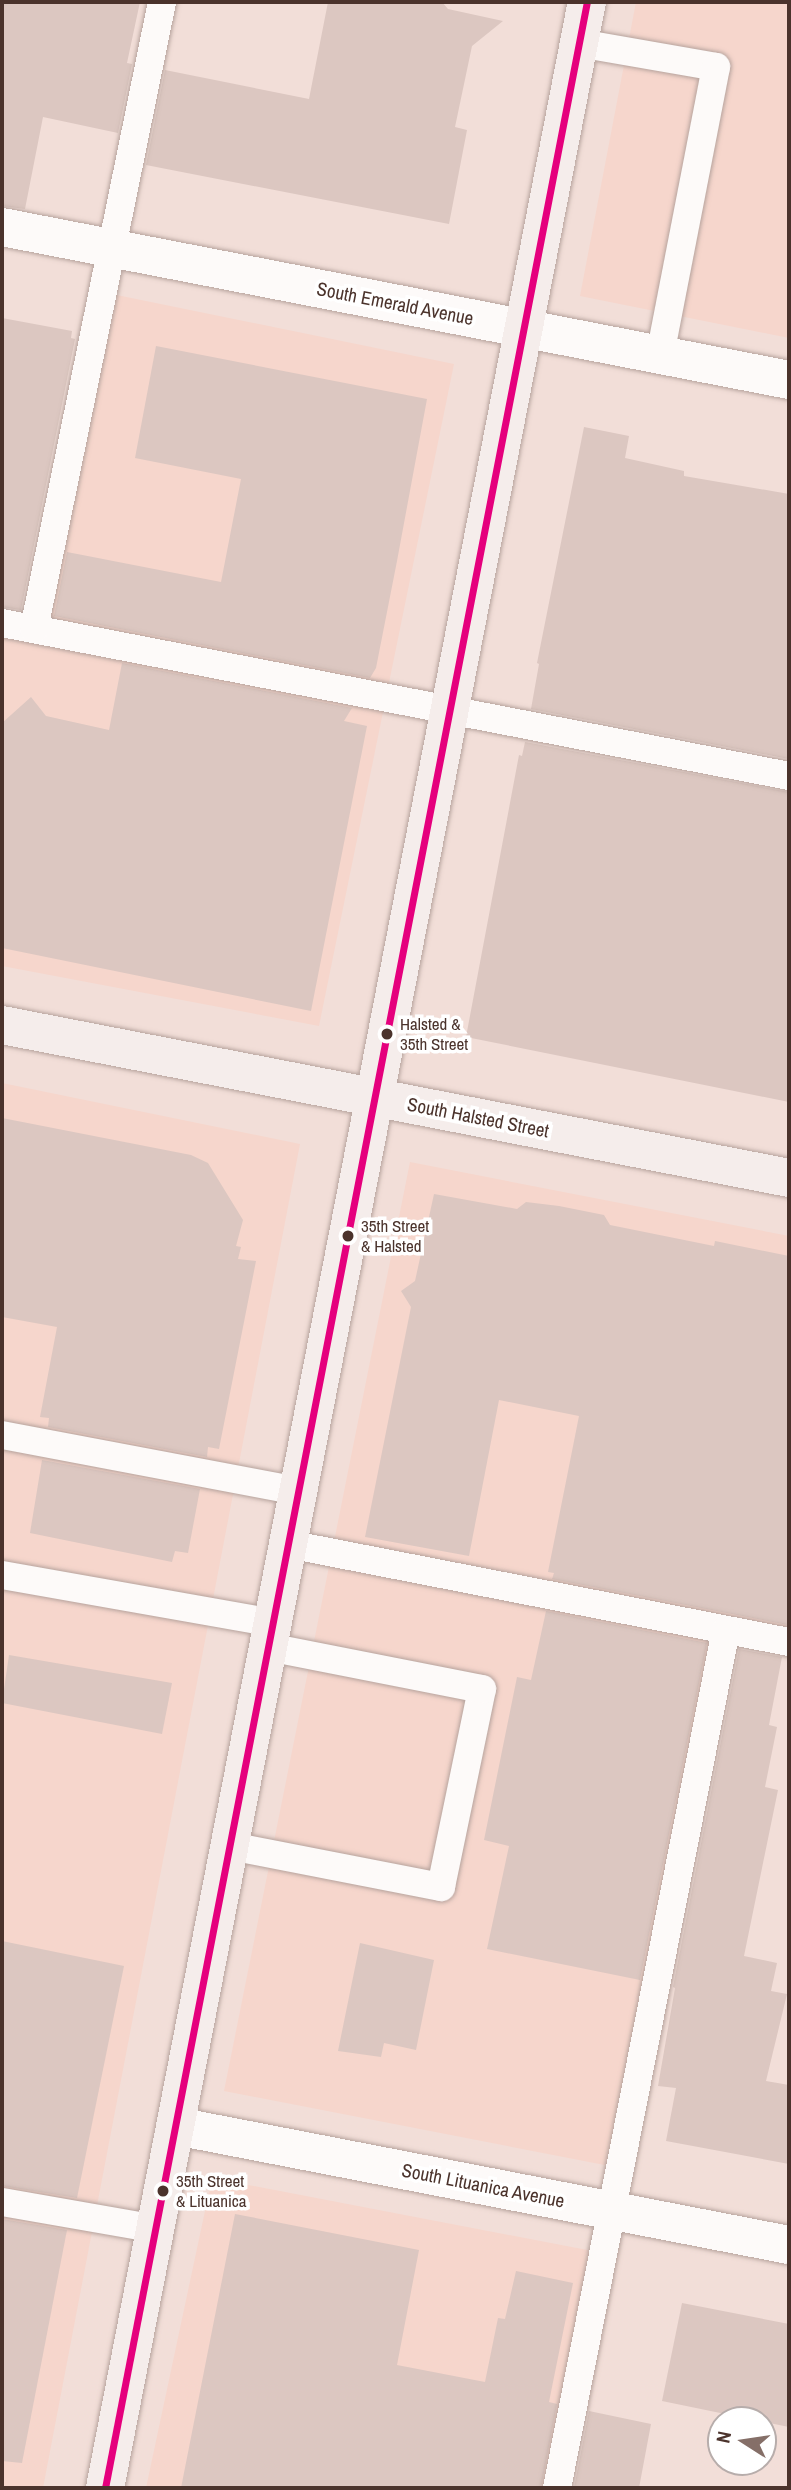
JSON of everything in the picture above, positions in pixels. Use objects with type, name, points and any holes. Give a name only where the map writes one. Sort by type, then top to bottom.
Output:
[{"type":"main road","points":[[105,2488],[587,2]]},
{"type":"main road","name":"South Halsted Street","points":[[2,1025],[789,1178]]},
{"type":"street","name":"South Emerald Avenue","points":[[2,227],[789,380]]},
{"type":"street","name":"South Lituanica Avenue","points":[[176,2126],[789,2245]]},
{"type":"lane","points":[[34,629],[162,2]]},
{"type":"lane","points":[[579,43],[716,67],[660,355]]},
{"type":"lane","points":[[2,623],[789,776]]},
{"type":"lane","points":[[2,1435],[299,1491]]},
{"type":"lane","points":[[288,1544],[789,1642]]},
{"type":"lane","points":[[2,1575],[271,1635],[482,1689],[442,1886],[230,1846]]},
{"type":"lane","points":[[557,2488],[726,1630]]},
{"type":"lane","points":[[2,2202],[156,2230]]},
{"type":"shaded area","points":[[636,2],[789,2],[789,338],[580,296]]},
{"type":"shaded area","points":[[102,292],[454,364],[319,1026],[2,966],[2,623],[34,629]]},
{"type":"shaded area","points":[[2,1083],[300,1144],[43,2488],[2,2488]]},
{"type":"shaded area","points":[[410,1162],[789,1236],[789,1642],[726,1630],[620,2168],[224,2091]]},
{"type":"shaded area","points":[[212,2178],[603,2253],[557,2488],[146,2488]]},
{"type":"building","points":[[2,2],[140,2],[127,63],[132,64],[118,133],[43,117],[25,209],[2,206]]},
{"type":"building","points":[[328,2],[442,2],[448,9],[503,21],[472,46],[455,127],[467,130],[449,224],[146,165],[165,70],[309,99]]},
{"type":"building","points":[[2,318],[72,331],[71,338],[75,339],[21,610],[2,607]]},
{"type":"building","points":[[156,346],[427,399],[376,668],[370,678],[54,616],[67,552],[221,582],[241,479],[135,458]]},
{"type":"building","points":[[584,427],[629,436],[625,458],[684,471],[684,476],[789,494],[789,759],[531,709],[539,664],[537,663]]},
{"type":"building","points":[[122,663],[352,708],[344,721],[367,726],[311,1011],[2,948],[2,723],[31,697],[46,716],[109,730]]},
{"type":"building","points":[[525,742],[789,792],[789,1102],[466,1037],[519,755],[522,756]]},
{"type":"building","points":[[2,1118],[191,1155],[208,1163],[243,1220],[236,1246],[241,1247],[238,1259],[256,1261],[219,1449],[208,1447],[207,1457],[48,1427],[49,1418],[40,1417],[57,1327],[2,1317]]},
{"type":"building","points":[[434,1194],[517,1209],[526,1202],[559,1206],[604,1215],[610,1225],[714,1246],[715,1241],[789,1256],[788,1625],[552,1579],[554,1573],[548,1572],[579,1416],[499,1400],[469,1556],[365,1537],[411,1307],[401,1291],[415,1281]]},
{"type":"building","points":[[42,1460],[200,1489],[188,1553],[175,1551],[172,1562],[30,1533]]},
{"type":"building","points":[[546,1611],[707,1643],[640,1980],[487,1949],[509,1846],[484,1840],[517,1677],[531,1680]]},
{"type":"building","points":[[739,1649],[782,1657],[769,1725],[777,1727],[765,1787],[778,1790],[744,1956],[777,1963],[771,1991],[787,1994],[766,2081],[789,2085],[789,2164],[666,2141],[676,2088],[658,2086],[675,1988],[673,1987]]},
{"type":"building","points":[[9,1655],[172,1683],[162,1734],[2,1703]]},
{"type":"building","points":[[2,1941],[124,1966],[77,2198],[2,2186]]},
{"type":"building","points":[[360,1943],[434,1960],[416,2050],[384,2043],[381,2057],[338,2051]]},
{"type":"building","points":[[235,2214],[419,2250],[397,2365],[485,2382],[498,2318],[505,2319],[516,2271],[573,2283],[549,2402],[557,2404],[541,2488],[181,2488]]},
{"type":"building","points":[[2,2219],[67,2230],[22,2463],[2,2461]]},
{"type":"building","points":[[682,2303],[789,2324],[789,2427],[777,2425],[777,2406],[707,2406],[707,2410],[662,2401]]},
{"type":"building","points":[[589,2411],[651,2424],[639,2488],[574,2488]]},
{"type":"transit line","points":[[105,2488],[587,2]]},
{"type":"place","name":"Halsted & 35th Street","points":[[387,1034]]},
{"type":"place","name":"35th Street & Halsted","points":[[348,1236]]},
{"type":"place","name":"35th Street & Lituanica","points":[[163,2191]]}]
